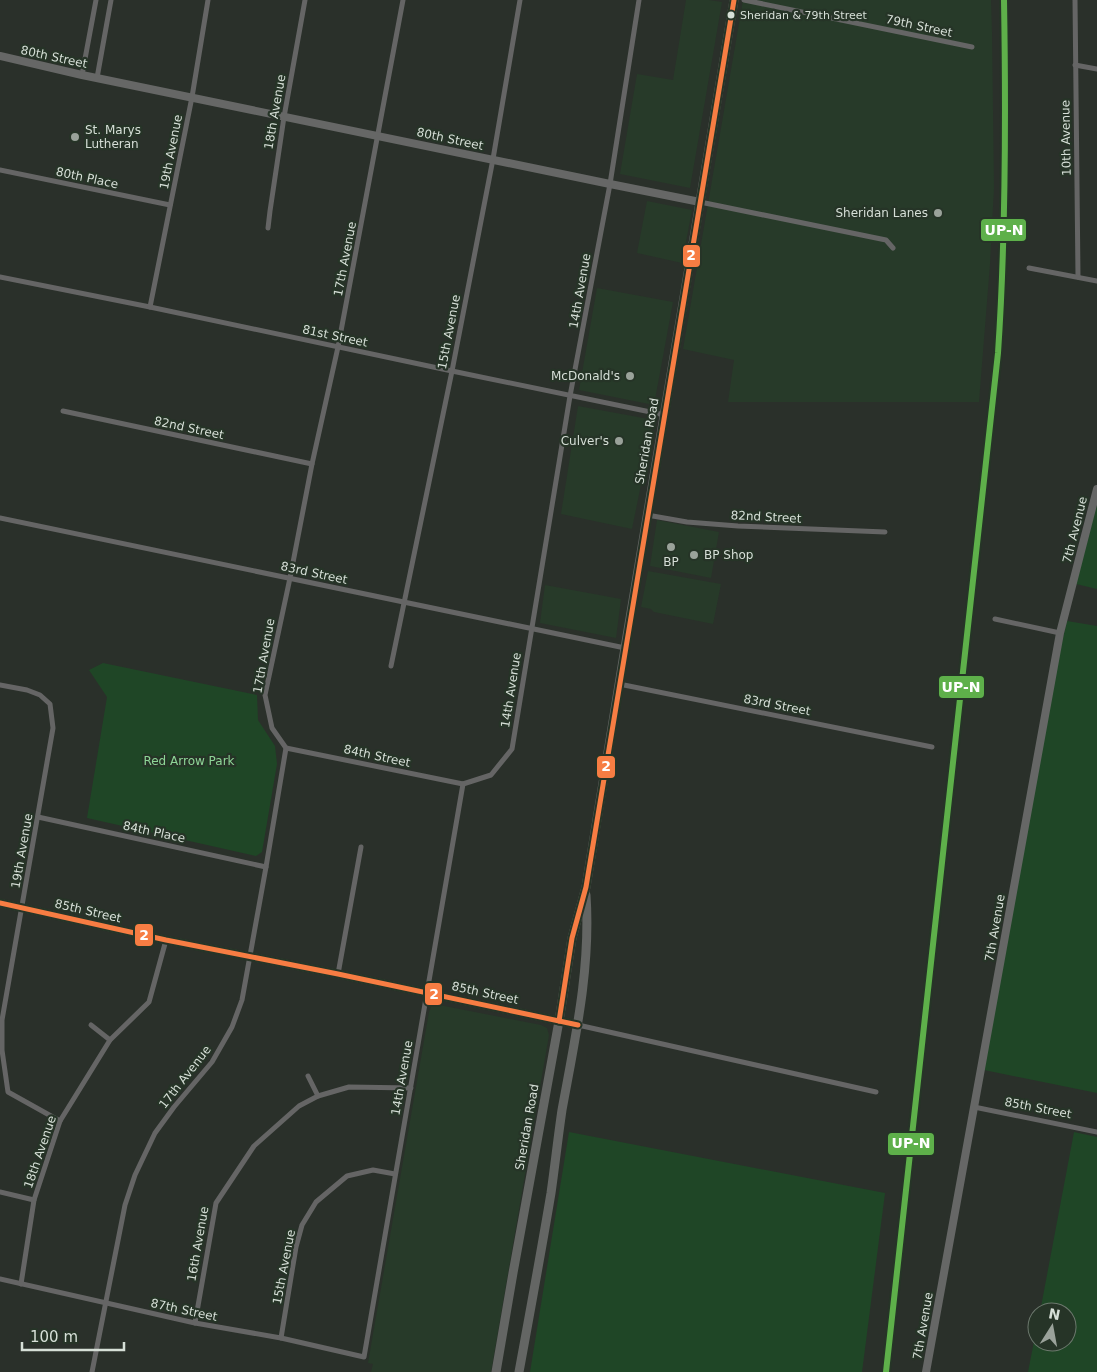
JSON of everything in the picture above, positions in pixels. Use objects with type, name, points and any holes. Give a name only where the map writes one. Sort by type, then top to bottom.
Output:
[{"type":"main road","name":"Sheridan Road","points":[[496,1372],[559,1021],[572,938],[586,887],[734,0]]},
{"type":"main road","name":"Sheridan Road","points":[[519,1372],[578,1025],[588,924],[586,887]]},
{"type":"street","points":[[82,75],[96,0]]},
{"type":"street","points":[[97,78],[111,0]]},
{"type":"street","name":"19th Avenue","points":[[150,306],[192,97],[208,0]]},
{"type":"street","name":"18th Avenue","points":[[268,228],[284,117],[305,0]]},
{"type":"street","name":"17th Avenue","points":[[92,1372],[126,1206],[135,1175],[154,1133],[212,1062],[232,1027],[242,1000],[286,748],[272,728],[265,695],[338,347],[403,0]]},
{"type":"street","name":"15th Avenue","points":[[391,666],[452,371],[493,160],[520,0]]},
{"type":"street","name":"14th Avenue","points":[[364,1357],[463,784],[491,775],[512,748],[570,396],[610,184],[639,0]]},
{"type":"street","name":"79th Street","points":[[744,0],[972,47]]},
{"type":"street","name":"10th Avenue","points":[[1075,0],[1078,277]]},
{"type":"street","name":"80th Street","points":[[0,56],[284,117],[886,240],[893,248]]},
{"type":"street","points":[[1075,65],[1097,69]]},
{"type":"street","name":"80th Place","points":[[0,170],[170,206]]},
{"type":"street","points":[[1029,268],[1097,281]]},
{"type":"street","name":"81st Street","points":[[0,277],[150,306],[665,415]]},
{"type":"street","name":"82nd Street","points":[[63,411],[312,464]]},
{"type":"street","name":"7th Avenue","points":[[926,1372],[1060,633],[1097,490]]},
{"type":"street","name":"82nd Street","points":[[647,515],[687,522],[738,526],[885,532]]},
{"type":"street","name":"83rd Street","points":[[0,518],[625,648]]},
{"type":"street","points":[[995,619],[1060,633]]},
{"type":"street","name":"83rd Street","points":[[619,684],[932,747]]},
{"type":"street","name":"19th Avenue","points":[[0,685],[27,690],[40,695],[50,704],[53,728],[2,1020],[2,1050],[8,1092],[60,1121]]},
{"type":"street","name":"84th Street","points":[[286,748],[463,784]]},
{"type":"street","name":"84th Place","points":[[38,817],[266,867]]},
{"type":"street","points":[[338,974],[361,847]]},
{"type":"street","name":"85th Street","points":[[0,903],[166,940],[578,1025],[876,1092]]},
{"type":"street","name":"18th Avenue","points":[[21,1284],[34,1200],[60,1121],[110,1040],[149,1002],[166,940]]},
{"type":"street","points":[[91,1024],[110,1040]]},
{"type":"street","points":[[308,1076],[318,1096]]},
{"type":"street","name":"16th Avenue","points":[[194,1323],[216,1203],[254,1146],[299,1106],[318,1096],[349,1087],[411,1088]]},
{"type":"street","name":"85th Street","points":[[974,1107],[1097,1132]]},
{"type":"street","name":"15th Avenue","points":[[281,1338],[296,1247],[302,1225],[316,1202],[347,1176],[373,1170],[395,1174]]},
{"type":"street","points":[[0,1192],[34,1200]]},
{"type":"street","name":"87th Street","points":[[0,1279],[194,1323],[281,1338],[364,1357]]},
{"type":"shaded area","points":[[686,0],[722,2],[690,188],[620,174],[637,74],[673,80]]},
{"type":"shaded area","points":[[743,0],[991,0],[994,188],[979,402],[728,402],[734,360],[683,349]]},
{"type":"shaded area","points":[[647,201],[692,210],[682,263],[637,253]]},
{"type":"shaded area","points":[[597,288],[673,302],[654,405],[579,390]]},
{"type":"shaded area","points":[[578,406],[654,420],[632,529],[561,514]]},
{"type":"shaded area","points":[[657,520],[719,532],[711,578],[650,566]]},
{"type":"shaded area","points":[[648,571],[721,584],[713,624],[654,612],[651,609],[641,607]]},
{"type":"shaded area","points":[[545,585],[621,599],[616,638],[540,623]]},
{"type":"shaded area","points":[[434,1004],[541,1025],[547,1028],[549,1035],[491,1372],[371,1372],[373,1364],[368,1363],[429,1012]]},
{"type":"green space","points":[[1097,504],[1097,589],[1076,584]]},
{"type":"green space","points":[[1067,621],[1097,626],[1097,1093],[984,1070],[1059,655]]},
{"type":"green space","name":"Red Arrow Park","points":[[103,663],[257,695],[258,720],[275,746],[277,764],[262,852],[256,856],[87,818],[107,697],[89,670]]},
{"type":"green space","points":[[569,1132],[885,1193],[862,1372],[530,1372]]},
{"type":"green space","points":[[1074,1132],[1097,1137],[1097,1372],[1028,1372],[1032,1352],[1077,1352],[1077,1302],[1042,1302]]},
{"type":"transit line","name":"2","points":[[559,1021],[572,938],[586,887],[734,0]]},
{"type":"transit line","name":"UP-N","points":[[886,1372],[998,353],[1003,265],[1005,176],[1004,0]]},
{"type":"transit line","name":"2","points":[[0,903],[166,940],[578,1025]]},
{"type":"place","name":"Sheridan & 79th Street","points":[[731,15]]},
{"type":"place","name":"St. Marys Lutheran","points":[[75,137]]},
{"type":"place","name":"Sheridan Lanes","points":[[938,213]]},
{"type":"place","name":"McDonald's","points":[[630,376]]},
{"type":"place","name":"Culver's","points":[[619,441]]},
{"type":"place","name":"BP","points":[[671,547]]},
{"type":"place","name":"BP Shop","points":[[694,555]]}]
